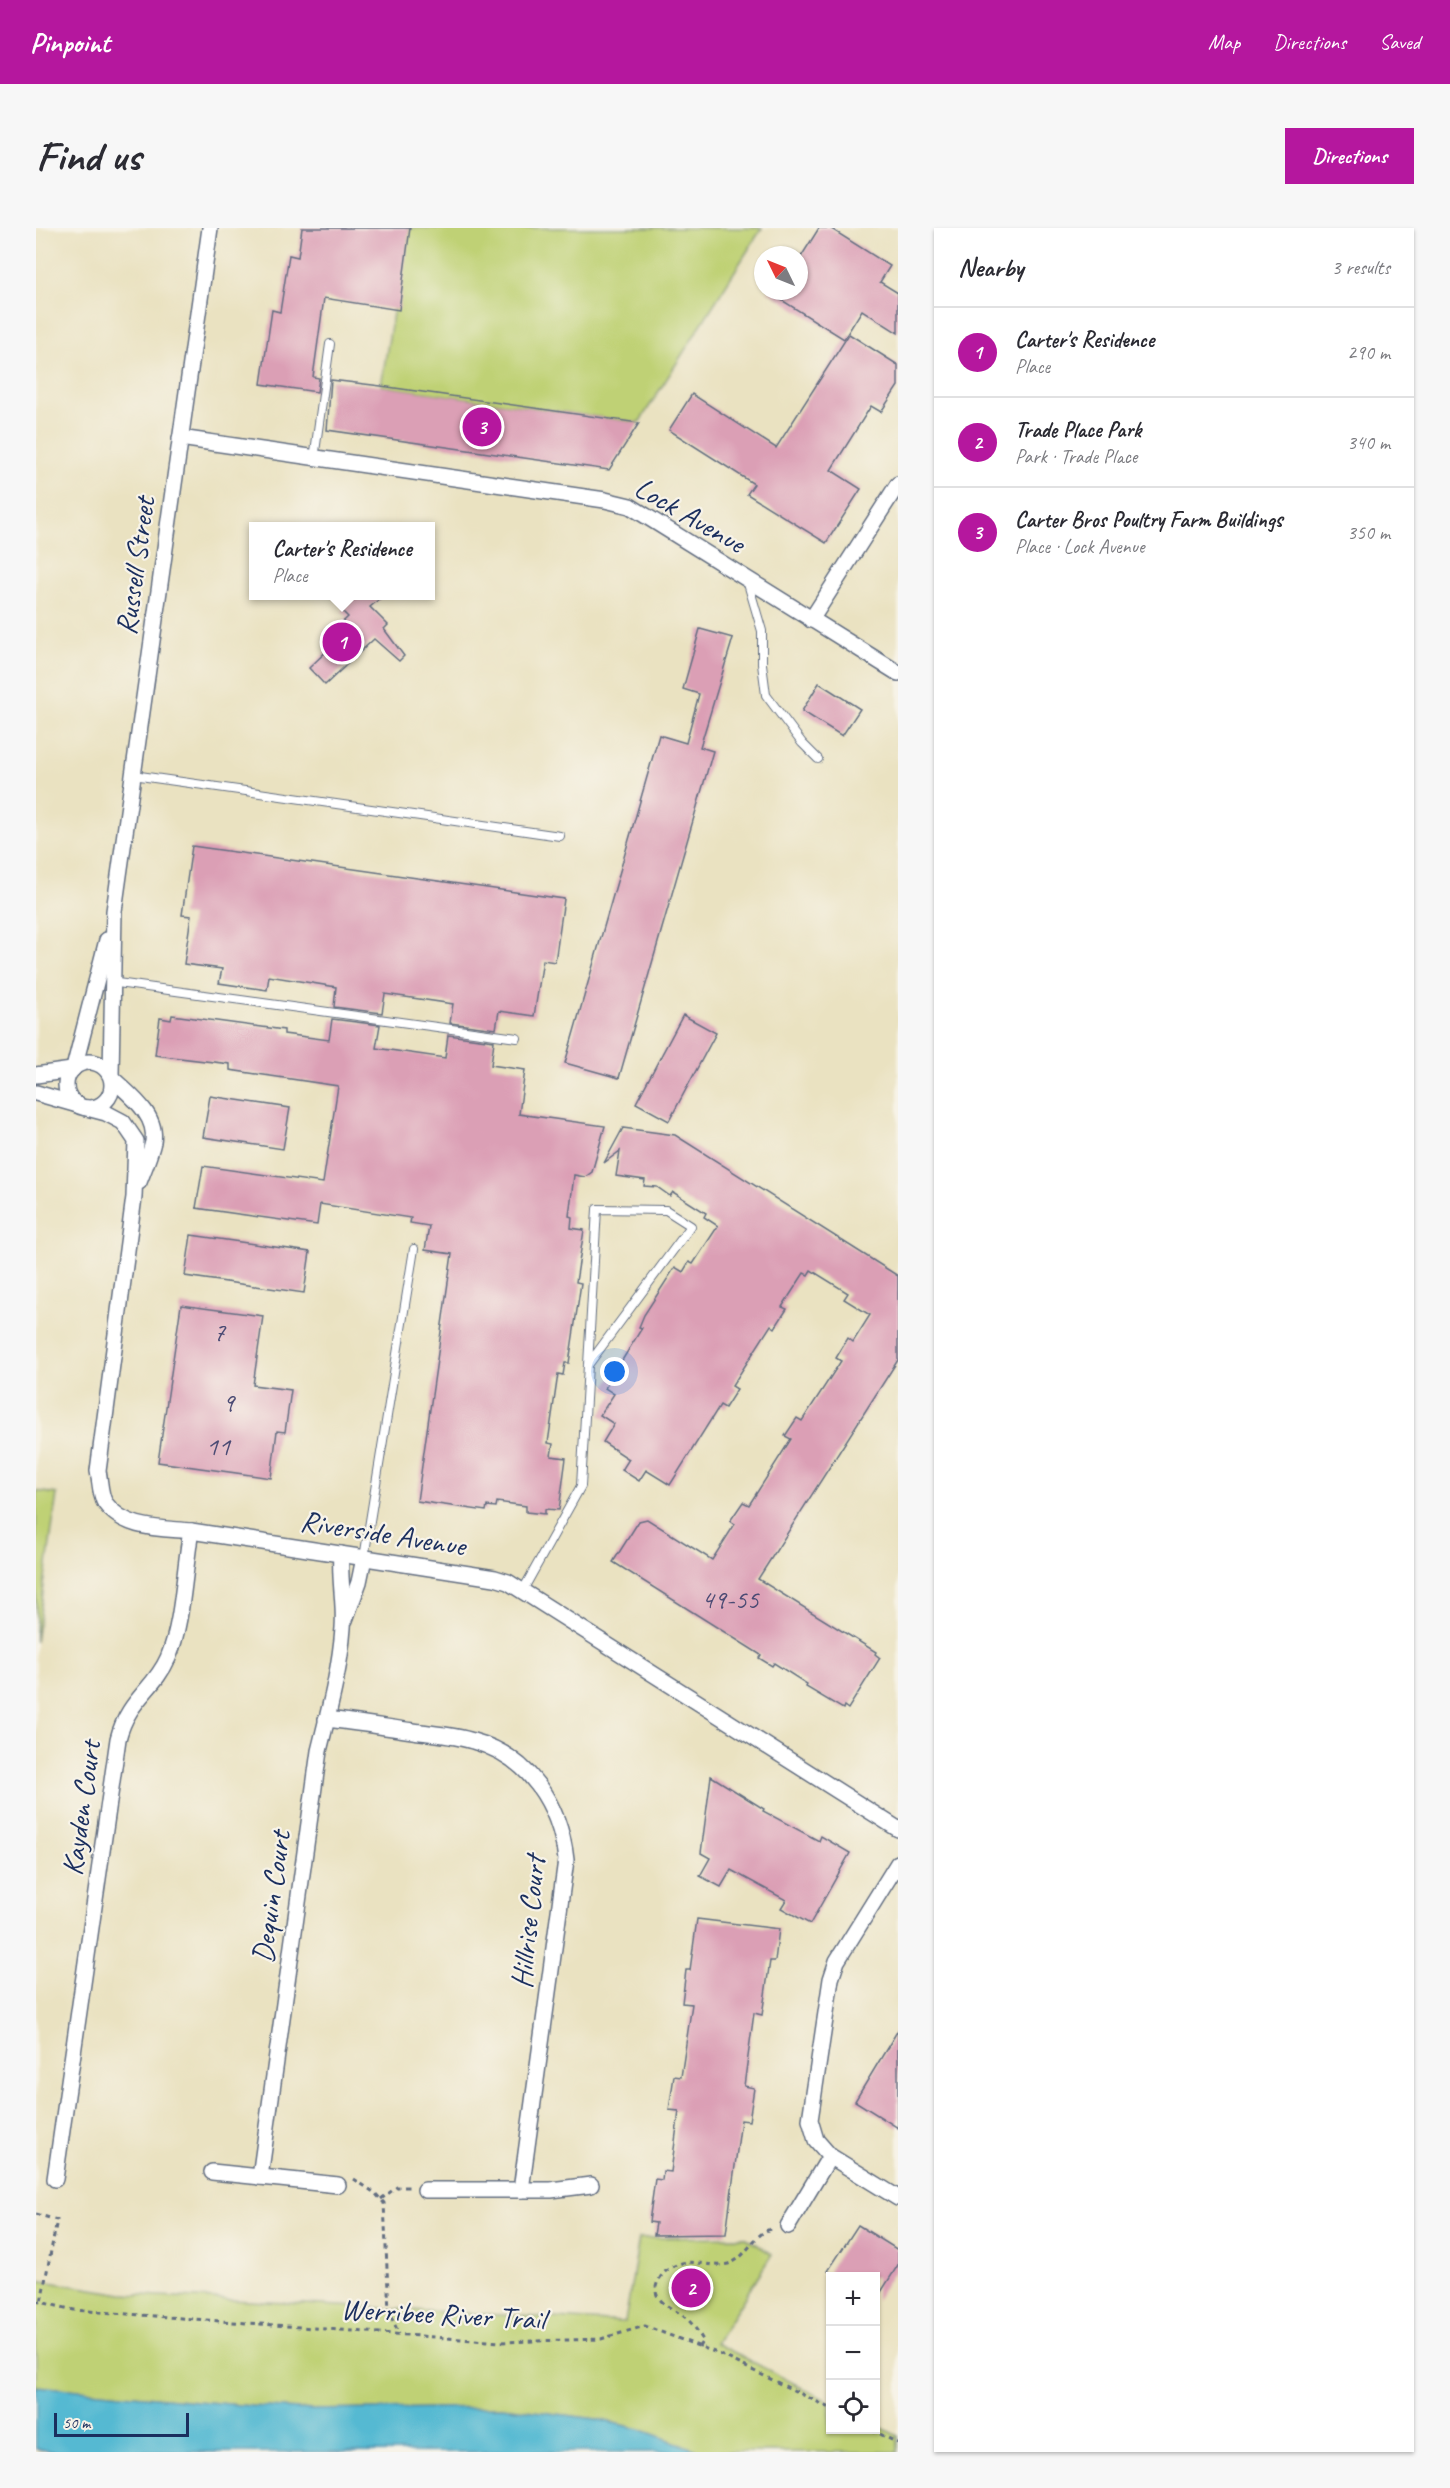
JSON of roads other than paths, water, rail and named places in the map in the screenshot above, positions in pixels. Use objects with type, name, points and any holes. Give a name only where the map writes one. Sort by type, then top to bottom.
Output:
[{"type":"street","name":"Russell Street","points":[[73,1069],[104,980],[210,228]]},
{"type":"street","name":"Lock Avenue","points":[[180,438],[605,500],[630,506],[898,673]]},
{"type":"street","points":[[812,620],[898,484]]},
{"type":"street","name":"Russell Street","points":[[104,980],[111,1076]]},
{"type":"street","points":[[95,1062],[103,1065],[111,1076],[112,1091],[102,1105],[82,1107],[71,1100],[66,1087],[67,1078],[73,1069],[81,1063],[95,1062]]},
{"type":"street","points":[[36,1076],[73,1069]]},
{"type":"street","name":"Riverside Avenue","points":[[111,1076],[142,1107],[151,1121],[153,1141],[134,1197]]},
{"type":"street","name":"Riverside Avenue","points":[[36,1093],[106,1113],[123,1122],[136,1142],[134,1197],[98,1471],[104,1502],[123,1519],[145,1527],[191,1531],[495,1578],[522,1590],[898,1829]]},
{"type":"street","name":"Kayden Court","points":[[55,2179],[118,1739],[129,1710],[160,1672],[172,1648],[191,1531]]},
{"type":"street","name":"Dequin Court","points":[[341,1554],[340,1579],[344,1625]]},
{"type":"street","name":"Dequin Court","points":[[260,2177],[319,1751],[336,1682],[344,1625],[359,1582],[364,1558]]},
{"type":"street","name":"Hillrise Court","points":[[326,1719],[455,1737],[487,1746],[512,1760],[531,1776],[552,1807],[562,1833],[566,1860],[521,2190]]},
{"type":"street","points":[[898,1863],[844,1947],[831,1979],[810,2120],[816,2140],[830,2156],[898,2198]]},
{"type":"street","points":[[788,2226],[830,2156]]},
{"type":"street","points":[[212,2172],[338,2185]]},
{"type":"street","points":[[425,2190],[551,2190],[591,2185]]},
{"type":"lane","points":[[314,459],[330,344]]},
{"type":"lane","points":[[746,578],[762,631],[762,664],[766,695],[802,743],[818,759]]},
{"type":"lane","points":[[133,775],[560,836]]},
{"type":"lane","points":[[104,980],[517,1038]]},
{"type":"lane","points":[[522,1590],[581,1486],[597,1209],[666,1210],[691,1226],[588,1365]]},
{"type":"lane","points":[[364,1558],[414,1249]]},
{"type":"water","points":[[36,2386],[313,2410],[502,2407],[596,2419],[639,2429],[702,2452],[56,2452],[36,2449]]},
{"type":"place","name":"Carter Bros Poultry Farm Buildings","points":[[482,427]]},
{"type":"place","name":"Carter's Residence","points":[[342,642]]},
{"type":"place","name":"Trade Place Park","points":[[691,2288]]}]
